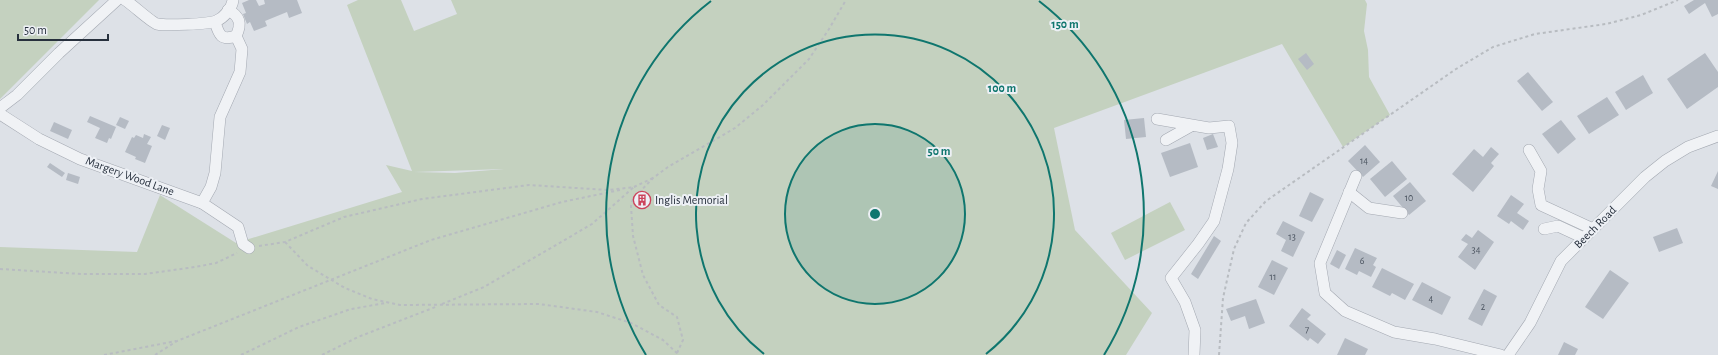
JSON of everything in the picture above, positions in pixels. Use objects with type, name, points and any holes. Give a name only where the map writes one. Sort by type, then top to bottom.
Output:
[{"type":"street","points":[[0,108],[17,95],[59,53],[117,0]]},
{"type":"street","points":[[125,0],[156,24],[215,22],[222,18],[231,5],[240,20],[240,28],[236,36],[228,39],[222,37],[218,32],[215,22]]},
{"type":"street","points":[[202,203],[211,187],[216,173],[220,117],[240,72],[242,49],[236,36]]},
{"type":"street","name":"Margery Wood Lane","points":[[0,114],[39,139],[80,159],[202,203],[238,227],[243,244],[249,248]]},
{"type":"street","points":[[1157,119],[1209,128],[1228,126],[1232,143],[1228,169],[1214,221],[1171,278],[1185,302],[1195,330],[1194,355]]},
{"type":"street","points":[[1166,140],[1191,126]]},
{"type":"street","name":"Beech Road","points":[[1508,355],[1530,323],[1561,261],[1644,177],[1665,161],[1688,147],[1718,136]]},
{"type":"street","points":[[1529,150],[1541,171],[1538,189],[1541,205],[1593,229]]},
{"type":"street","points":[[1356,176],[1320,263],[1325,293],[1345,311],[1394,332],[1435,339],[1501,355]]},
{"type":"street","points":[[1349,192],[1369,208],[1402,213]]},
{"type":"street","points":[[1544,229],[1558,226],[1584,238]]},
{"type":"path","points":[[322,355],[358,337],[484,287],[592,224],[635,187],[653,178],[668,167],[735,128],[763,105],[809,59],[846,0]]},
{"type":"path","points":[[1219,355],[1223,298],[1234,249],[1246,223],[1266,201],[1456,69],[1493,47],[1534,34],[1606,24],[1641,15],[1678,0]]},
{"type":"path","points":[[285,242],[308,266],[345,288],[372,299],[400,305],[539,304],[575,308],[597,312],[631,323],[663,340],[678,354],[683,340],[677,317],[659,305],[652,294],[643,275],[633,236],[633,199],[653,178]]},
{"type":"path","points":[[0,269],[81,274],[145,274],[195,267],[216,262],[249,248],[285,242],[344,217],[422,199],[529,185],[608,190],[635,187]]},
{"type":"path","points":[[104,355],[177,341],[431,240],[562,202],[635,187]]},
{"type":"path","points":[[241,355],[307,324],[351,309],[389,302]]},
{"type":"path","points":[[155,355],[177,341]]},
{"type":"green space","points":[[0,0],[99,0],[0,99]]},
{"type":"green space","points":[[358,0],[401,0],[414,31],[457,14],[451,0],[1365,0],[1367,4],[1364,31],[1368,50],[1369,77],[1390,115],[1343,147],[1282,44],[1054,128],[1075,230],[1152,313],[1126,355],[0,355],[0,247],[137,252],[160,195],[236,243],[402,192],[386,165],[412,171],[347,5]],"holes":[[[504,169],[455,173],[414,172]]]},
{"type":"green space","points":[[1170,202],[1185,230],[1125,260],[1111,233]]},
{"type":"building","points":[[249,0],[256,0],[259,6],[265,4],[264,0],[297,0],[302,13],[289,18],[287,12],[265,21],[267,26],[254,31],[250,22],[247,24],[243,14],[246,13],[242,3]]},
{"type":"building","points":[[1694,0],[1718,0],[1718,14],[1712,17],[1705,3],[1689,14],[1684,6]]},
{"type":"building","points":[[1306,53],[1314,64],[1307,70],[1298,59]]},
{"type":"building","points":[[1705,53],[1718,72],[1718,87],[1687,109],[1667,79]]},
{"type":"building","points":[[1528,72],[1553,102],[1542,111],[1517,81]]},
{"type":"building","points":[[1643,75],[1653,93],[1626,110],[1615,92]]},
{"type":"building","points":[[1607,97],[1619,115],[1589,134],[1577,116]]},
{"type":"building","points":[[90,116],[116,127],[111,139],[109,138],[107,143],[95,138],[100,128],[87,122]]},
{"type":"building","points":[[120,117],[129,121],[125,129],[116,125]]},
{"type":"building","points":[[1144,118],[1146,137],[1126,139],[1124,120]]},
{"type":"building","points":[[1561,120],[1576,139],[1558,154],[1542,134]]},
{"type":"building","points":[[54,122],[72,130],[68,139],[50,131]]},
{"type":"building","points":[[162,125],[170,128],[165,140],[157,136]]},
{"type":"building","points":[[144,134],[151,137],[147,144],[152,146],[145,163],[135,159],[136,157],[125,152],[132,137],[134,138],[136,135],[143,138]]},
{"type":"building","points":[[1213,134],[1218,147],[1207,150],[1203,138]]},
{"type":"building","points":[[1190,143],[1198,167],[1170,177],[1161,153]]},
{"type":"building","points":[[1365,145],[1380,162],[1363,177],[1348,161]]},
{"type":"building","points":[[1491,147],[1499,154],[1491,163],[1494,166],[1473,192],[1452,174],[1474,149],[1483,157]]},
{"type":"building","points":[[1392,161],[1407,179],[1385,197],[1370,179]]},
{"type":"building","points":[[50,163],[65,173],[62,177],[47,167]]},
{"type":"building","points":[[1718,171],[1718,189],[1711,186]]},
{"type":"building","points":[[68,173],[80,177],[78,184],[66,180]]},
{"type":"building","points":[[1410,182],[1426,201],[1409,215],[1393,196]]},
{"type":"building","points":[[1310,192],[1324,199],[1312,222],[1299,216]]},
{"type":"building","name":"Inglis Memorial","points":[[640,194],[644,194],[646,195],[646,203],[640,204],[637,201],[637,197]]},
{"type":"building","points":[[1511,195],[1524,204],[1517,213],[1529,221],[1523,230],[1511,221],[1509,224],[1497,216]]},
{"type":"building","points":[[1283,221],[1305,232],[1293,257],[1281,251],[1286,240],[1276,234]]},
{"type":"building","points":[[1677,228],[1683,243],[1659,252],[1653,237]]},
{"type":"building","points":[[1478,230],[1494,242],[1475,270],[1458,257],[1468,244],[1461,240],[1466,234],[1472,238]]},
{"type":"building","points":[[1214,236],[1221,241],[1198,279],[1191,274]]},
{"type":"building","points":[[1355,248],[1377,258],[1373,265],[1376,267],[1371,277],[1359,271],[1357,275],[1345,269]]},
{"type":"building","points":[[1337,250],[1346,255],[1339,269],[1330,264]]},
{"type":"building","points":[[1272,260],[1288,268],[1274,295],[1258,287]]},
{"type":"building","points":[[1382,268],[1414,284],[1405,300],[1392,293],[1390,296],[1372,287]]},
{"type":"building","points":[[1610,270],[1629,283],[1603,319],[1585,307]]},
{"type":"building","points":[[1422,282],[1451,297],[1442,315],[1412,300]]},
{"type":"building","points":[[1484,289],[1497,296],[1482,326],[1468,319]]},
{"type":"building","points":[[1256,299],[1265,323],[1249,329],[1245,316],[1231,321],[1226,309]]},
{"type":"building","points":[[1302,308],[1311,315],[1307,319],[1326,334],[1318,344],[1310,338],[1308,341],[1289,326]]},
{"type":"building","points":[[1345,338],[1368,349],[1365,355],[1337,355]]},
{"type":"building","points":[[1564,342],[1578,349],[1575,355],[1558,355]]},
{"type":"place","name":"Inglis Memorial","points":[[642,200]]}]
